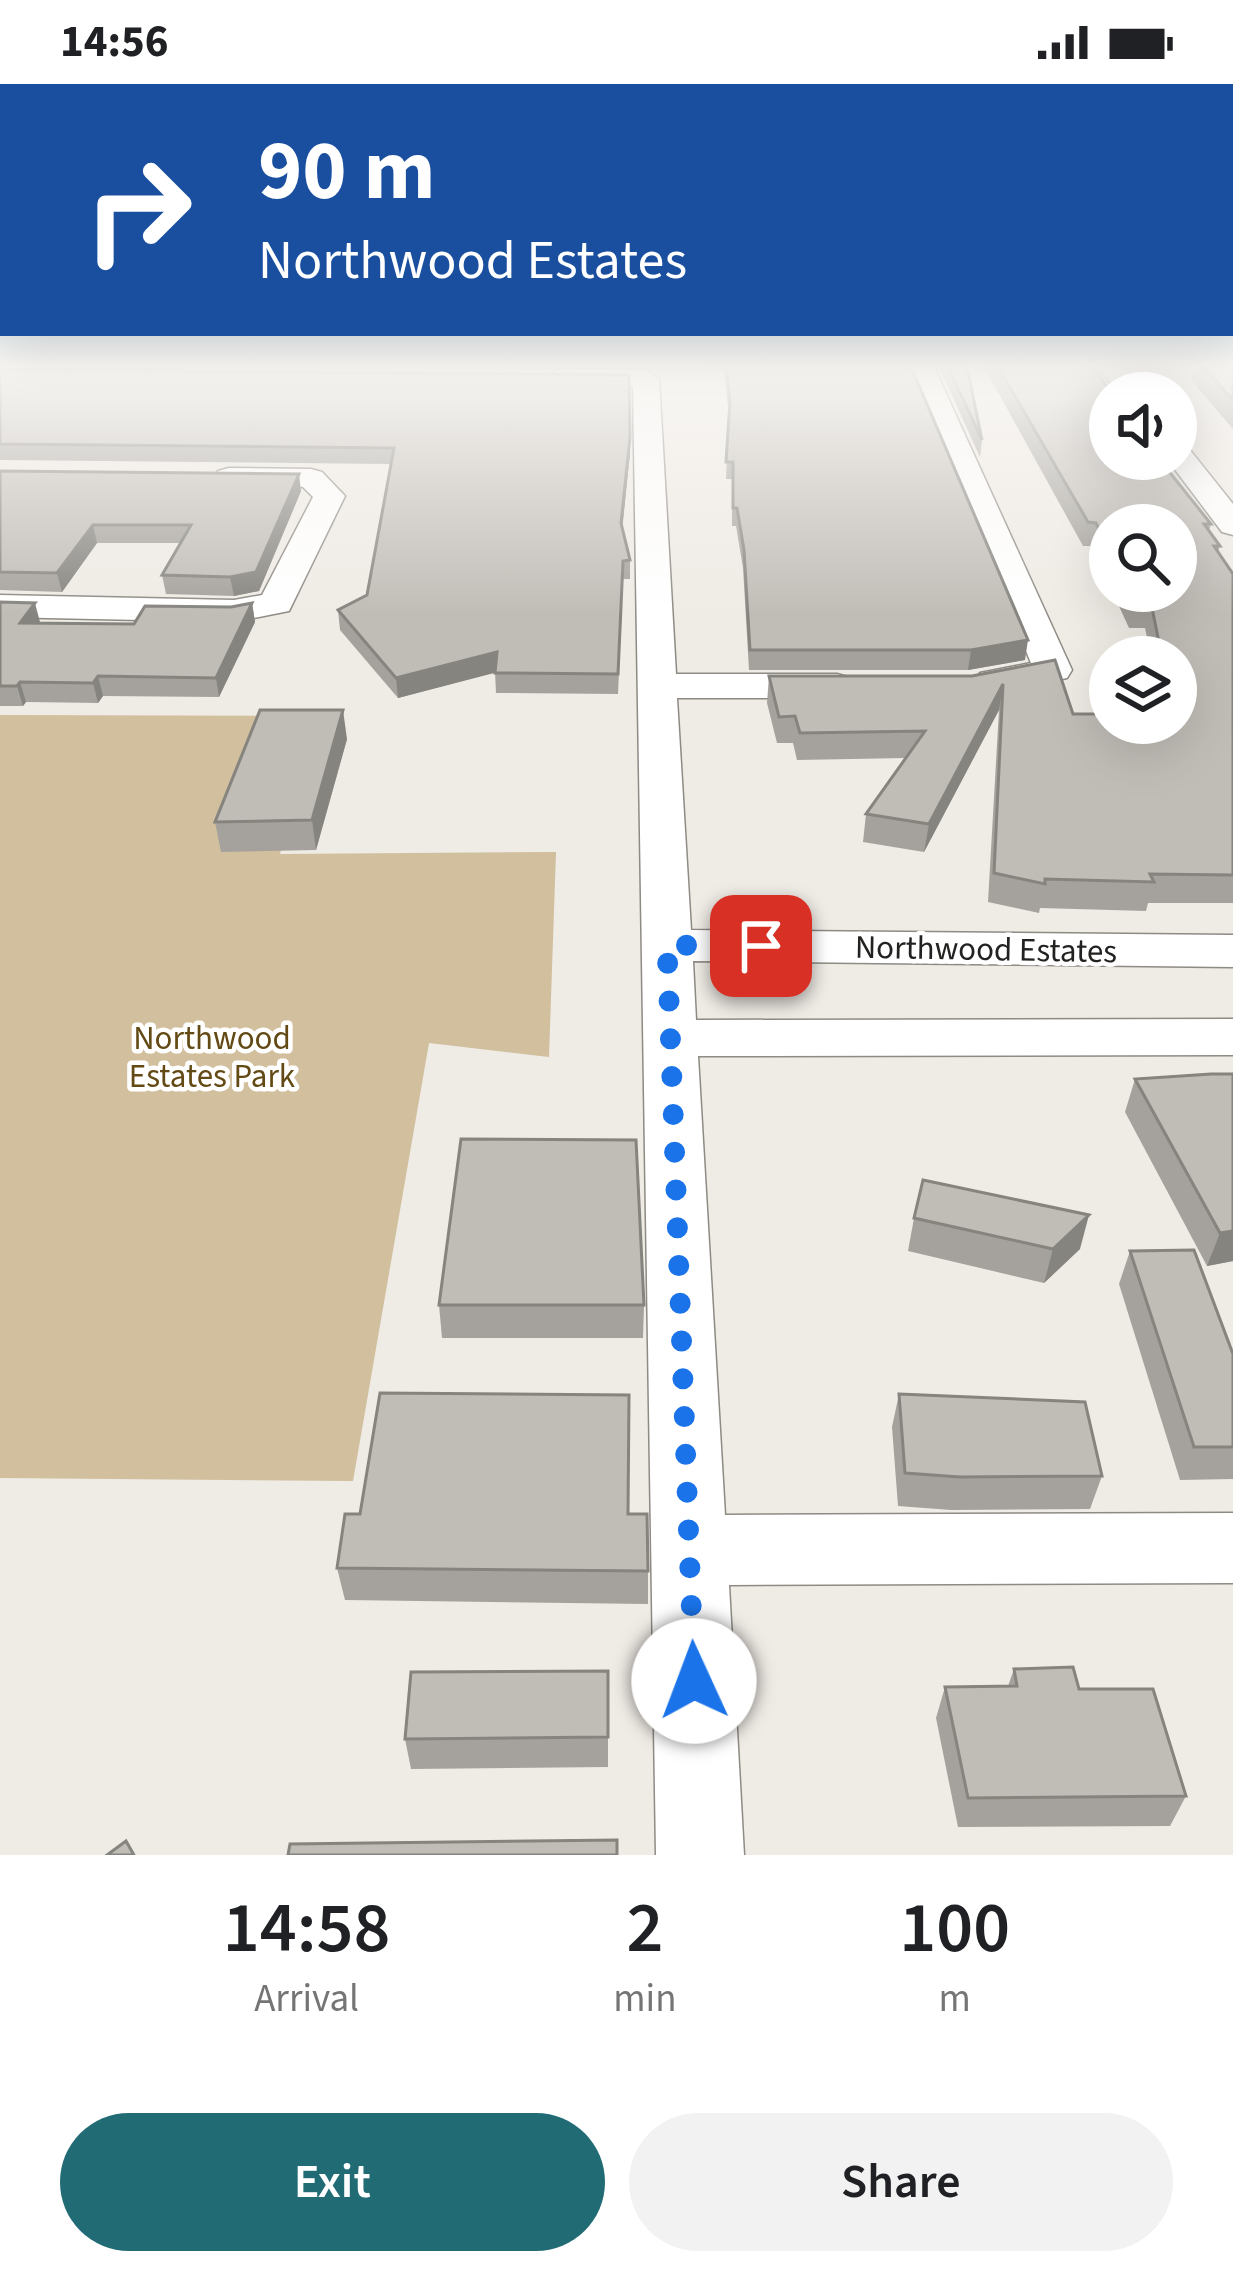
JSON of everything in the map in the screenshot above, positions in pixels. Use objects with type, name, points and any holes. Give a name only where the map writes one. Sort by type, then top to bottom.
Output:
[{"type":"street","points":[[649,450],[700,1855]]},
{"type":"street","points":[[957,450],[1053,670],[968,686]]},
{"type":"street","points":[[0,606],[234,610],[276,603],[329,496],[311,478],[191,477]]},
{"type":"street","points":[[1197,478],[1233,525]]},
{"type":"street","points":[[658,686],[872,686]]},
{"type":"street","name":"Northwood Estates","points":[[667,945],[1233,951]]},
{"type":"street","points":[[671,1038],[1233,1037]]},
{"type":"street","points":[[689,1550],[1233,1548]]},
{"type":"green space","name":"Northwood Estates Park","points":[[0,715],[318,716],[280,854],[556,852],[549,1057],[429,1043],[353,1481],[0,1478]]},
{"type":"building","points":[[394,450],[629,450],[621,523],[630,560],[623,561],[618,674],[495,673],[497,652],[396,678],[338,610],[367,595]]},
{"type":"building","points":[[727,450],[946,450],[1028,640],[971,650],[750,650],[744,550],[737,508],[733,508],[733,462],[726,462]]},
{"type":"building","points":[[1046,450],[1089,450],[1089,480],[1176,480],[1195,504],[1089,504],[1089,522]]},
{"type":"building","points":[[0,471],[299,474],[256,572],[230,577],[162,575],[191,525],[93,525],[57,573],[0,572]]},
{"type":"building","points":[[1197,506],[1211,524],[1204,524],[1233,574],[1233,875],[1150,874],[1154,882],[1045,879],[1045,884],[994,873],[1003,684],[929,824],[866,814],[925,731],[800,733],[795,716],[779,717],[769,676],[972,676],[1055,660],[1073,714],[1089,714],[1089,744],[1197,744],[1197,636],[1158,636],[1153,612],[1197,612]]},
{"type":"building","points":[[0,602],[35,603],[20,623],[134,624],[145,606],[252,603],[216,678],[98,676],[93,683],[0,686]]},
{"type":"building","points":[[260,710],[343,710],[312,820],[215,822]]},
{"type":"building","points":[[1233,1074],[1233,1231],[1220,1233],[1135,1079]]},
{"type":"building","points":[[461,1139],[636,1140],[644,1305],[439,1305]]},
{"type":"building","points":[[923,1180],[1089,1215],[1053,1249],[914,1218]]},
{"type":"building","points":[[1194,1250],[1233,1354],[1233,1447],[1194,1447],[1130,1251]]},
{"type":"building","points":[[380,1393],[629,1395],[628,1514],[647,1514],[648,1571],[337,1568],[345,1514],[360,1514]]},
{"type":"building","points":[[899,1394],[1085,1402],[1102,1476],[905,1473]]},
{"type":"building","points":[[1073,1667],[1079,1689],[1153,1689],[1186,1796],[968,1798],[945,1687],[1017,1686],[1014,1669]]},
{"type":"building","points":[[608,1671],[608,1737],[405,1739],[411,1672]]},
{"type":"building","points":[[617,1840],[617,1855],[288,1855],[290,1844]]},
{"type":"building","points":[[126,1841],[134,1855],[107,1855]]},
{"type":"route","points":[[694,1681],[667,945],[761,946]]}]
